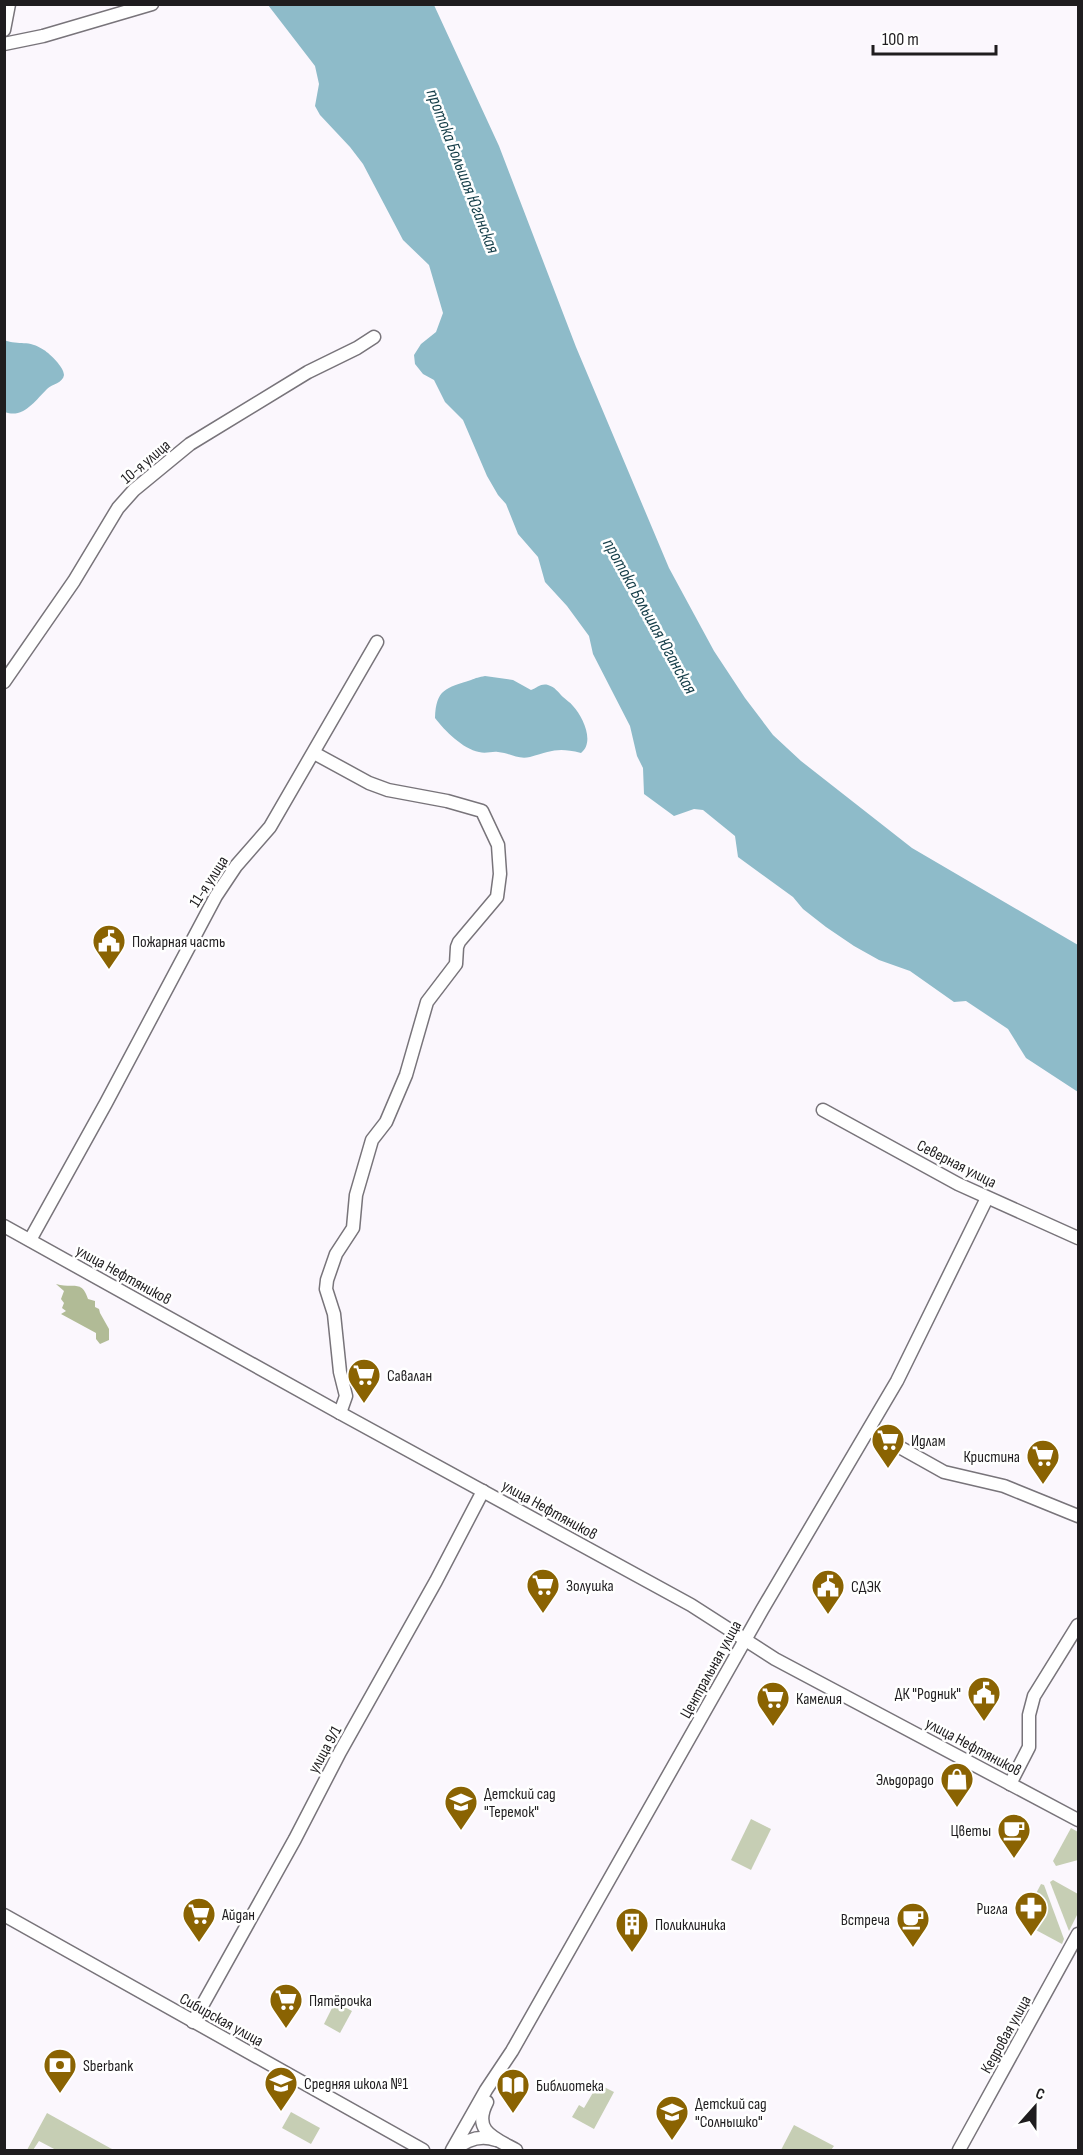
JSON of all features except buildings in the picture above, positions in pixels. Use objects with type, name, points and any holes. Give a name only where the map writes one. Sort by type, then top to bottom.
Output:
[{"type":"street","points":[[4,30],[9,4]]},
{"type":"street","points":[[4,44],[77,27],[152,4]]},
{"type":"street","name":"10-я улица","points":[[4,682],[74,581],[118,508],[134,489],[190,444],[308,372],[374,337]]},
{"type":"street","name":"11-я улица","points":[[30,1240],[216,896],[236,866],[270,827],[377,642]]},
{"type":"street","points":[[314,753],[369,783],[388,790],[447,801],[482,811],[498,845],[500,874],[497,897],[459,942],[456,964],[431,995],[424,1008],[406,1075],[386,1122],[372,1140],[356,1195],[353,1228],[339,1248],[327,1280],[326,1289],[333,1314],[337,1353],[346,1396],[340,1413]]},
{"type":"street","name":"Северная улица","points":[[824,1110],[958,1185],[1078,1238]]},
{"type":"street","name":"Центральная улица","points":[[453,2151],[745,1640],[909,1359],[987,1198]]},
{"type":"street","name":"улица Нефтяников","points":[[4,1226],[691,1605],[775,1659],[1078,1820]]},
{"type":"street","points":[[868,1430],[944,1472],[1004,1486],[1078,1516]]},
{"type":"street","name":"улица 9/1","points":[[192,2022],[295,1839],[483,1491]]},
{"type":"street","points":[[1010,1784],[1029,1747],[1029,1715],[1034,1696],[1078,1625]]},
{"type":"street","name":"Сибирская улица","points":[[4,1915],[423,2151]]},
{"type":"street","name":"Кедровая улица","points":[[959,2151],[1078,1934]]},
{"type":"street","points":[[508,2058],[481,2119],[487,2133],[509,2151]]},
{"type":"street","points":[[453,2151],[476,2138],[498,2141],[516,2151]]},
{"type":"green space","points":[[56,1284],[80,1287],[88,1299],[95,1301],[95,1307],[99,1309],[109,1329],[109,1340],[100,1344],[96,1339],[96,1333],[61,1314],[66,1311],[62,1308],[64,1303],[61,1299],[64,1291]]},
{"type":"green space","points":[[751,1819],[771,1829],[751,1870],[731,1860]]},
{"type":"green space","points":[[1071,1828],[1078,1832],[1078,1860],[1056,1866],[1053,1861]]},
{"type":"green space","points":[[1053,1880],[1078,1894],[1078,1913],[1069,1931],[1050,1882]]},
{"type":"green space","points":[[1041,1884],[1044,1885],[1064,1939],[1062,1944],[1021,1922]]},
{"type":"green space","points":[[335,2002],[352,2011],[340,2033],[324,2024]]},
{"type":"green space","points":[[598,2084],[614,2092],[594,2129],[572,2117],[579,2105],[584,2108]]},
{"type":"green space","points":[[291,2112],[320,2128],[311,2144],[282,2128]]},
{"type":"green space","points":[[47,2113],[114,2150],[56,2150],[39,2141],[33,2150],[27,2150]]},
{"type":"green space","points":[[794,2125],[834,2146],[831,2150],[781,2150]]},
{"type":"water","name":"протока Большая Юганская","points":[[268,5],[434,5],[499,146],[576,347],[669,568],[714,651],[773,735],[801,761],[912,848],[1078,945],[1078,1092],[1026,1058],[1008,1029],[966,1001],[954,1002],[910,971],[879,960],[826,927],[803,909],[793,897],[738,857],[735,836],[703,810],[694,809],[674,816],[644,794],[643,768],[637,756],[630,726],[593,654],[589,636],[567,606],[545,582],[538,557],[518,534],[506,504],[487,476],[463,420],[445,402],[434,380],[423,374],[415,364],[414,355],[421,344],[436,332],[443,313],[429,265],[403,240],[363,164],[320,115],[315,106],[319,84],[315,66]]},
{"type":"water","points":[[4,340],[29,344],[47,352],[62,368],[64,375],[62,380],[47,389],[28,408],[11,414],[5,412]]},
{"type":"water","points":[[485,676],[513,680],[531,690],[543,685],[555,688],[580,716],[587,736],[585,748],[581,753],[560,750],[522,758],[498,752],[479,752],[461,743],[449,734],[435,718],[440,695],[449,688]]},
{"type":"place","name":"Пожарная часть","points":[[109,970]]},
{"type":"place","name":"Савалан","points":[[364,1404]]},
{"type":"place","name":"Идлам","points":[[888,1469]]},
{"type":"place","name":"Кристина","points":[[1043,1485]]},
{"type":"place","name":"Золушка","points":[[543,1614]]},
{"type":"place","name":"СДЭК","points":[[828,1615]]},
{"type":"place","name":"ДК \"Родник\"","points":[[984,1722]]},
{"type":"place","name":"Камелия","points":[[773,1727]]},
{"type":"place","name":"Эльдорадо","points":[[957,1808]]},
{"type":"place","name":"Детский сад \"Теремок\"","points":[[461,1831]]},
{"type":"place","name":"Цветы","points":[[1014,1859]]},
{"type":"place","name":"Ригла","points":[[1031,1937]]},
{"type":"place","name":"Айдан","points":[[199,1943]]},
{"type":"place","name":"Встреча","points":[[913,1948]]},
{"type":"place","name":"Поликлиника","points":[[632,1953]]},
{"type":"place","name":"Пятёрочка","points":[[286,2029]]},
{"type":"place","name":"Sberbank","points":[[60,2094]]},
{"type":"place","name":"Средняя школа №1","points":[[281,2112]]},
{"type":"place","name":"Библиотека","points":[[513,2114]]},
{"type":"place","name":"Детский сад \"Солнышко\"","points":[[672,2141]]}]
